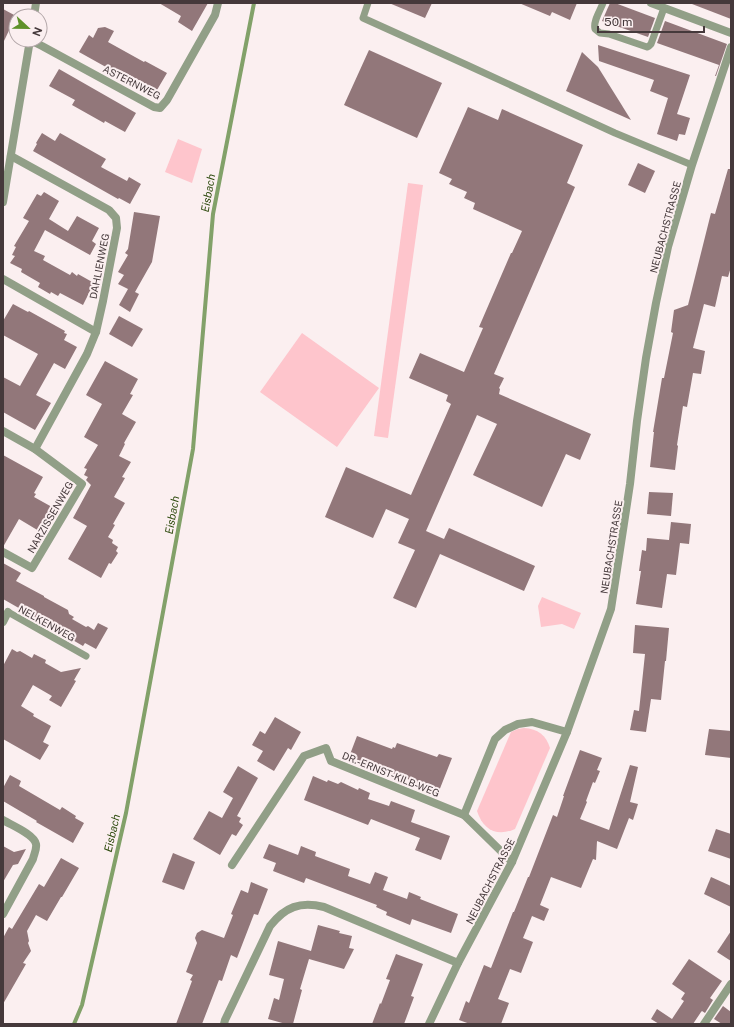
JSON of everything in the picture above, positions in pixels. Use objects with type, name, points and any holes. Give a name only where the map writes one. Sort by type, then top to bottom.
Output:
[{"type":"street","name":"ASTERNWEG","points":[[46,48],[154,107],[160,108],[167,100],[216,15],[218,3]]},
{"type":"street","points":[[651,3],[731,33]]},
{"type":"street","name":"NEUBACHSTRASSE","points":[[429,1024],[458,963],[512,862],[567,732],[612,609],[646,358],[656,302],[668,247],[692,165],[731,47]]},
{"type":"street","points":[[3,202],[29,48]]},
{"type":"street","name":"DAHLIENWEG","points":[[11,156],[109,210],[116,218],[117,228],[104,301],[96,332]]},
{"type":"street","points":[[3,279],[96,332],[87,354],[35,449]]},
{"type":"street","name":"NARZISSENWEG","points":[[3,431],[35,449],[82,484],[32,568],[3,552]]},
{"type":"street","name":"NELKENWEG","points":[[3,622],[8,612]]},
{"type":"street","points":[[464,815],[495,739],[505,730],[518,724],[532,722],[567,732]]},
{"type":"street","name":"DR.-ERNST-KILB-WEG","points":[[232,865],[304,756],[326,748],[331,761],[464,815],[512,862]]},
{"type":"street","points":[[3,820],[31,836],[36,842],[36,849],[33,859],[3,914]]},
{"type":"street","points":[[224,1024],[270,926],[282,913],[298,905],[307,904],[324,906],[458,963]]},
{"type":"street","points":[[704,1024],[731,984]]},
{"type":"lane","points":[[368,3],[362,18],[467,64],[615,133],[684,163],[692,165]]},
{"type":"lane","points":[[603,3],[596,18],[594,26],[595,29],[647,47],[651,44],[664,8]]},
{"type":"lane","name":"NELKENWEG","points":[[8,612],[86,656]]},
{"type":"shaded area","points":[[178,139],[202,149],[192,183],[165,172]]},
{"type":"shaded area","points":[[408,183],[423,185],[388,438],[374,436]]},
{"type":"shaded area","points":[[302,333],[379,388],[337,447],[260,392]]},
{"type":"shaded area","points":[[542,597],[581,613],[574,629],[562,624],[541,627],[538,606]]},
{"type":"shaded area","points":[[524,728],[537,731],[544,736],[550,748],[515,829],[497,832],[487,827],[483,823],[477,811],[511,732]]},
{"type":"building","points":[[159,3],[208,3],[192,31],[178,22],[181,16]]},
{"type":"building","points":[[389,3],[432,3],[425,18]]},
{"type":"building","points":[[519,3],[577,3],[570,20],[552,12],[550,16]]},
{"type":"building","points":[[610,3],[615,3],[655,18],[648,37],[602,21]]},
{"type":"building","points":[[731,3],[731,19],[692,4]]},
{"type":"building","points":[[3,9],[8,12],[8,33],[3,43]]},
{"type":"building","points":[[665,21],[727,44],[716,76],[719,65],[657,43]]},
{"type":"building","points":[[105,27],[114,31],[108,42],[167,73],[157,90],[124,72],[122,76],[79,52],[89,35],[93,38],[98,28]]},
{"type":"building","points":[[598,45],[690,75],[677,114],[690,118],[685,135],[679,134],[677,141],[657,134],[668,98],[650,91],[654,80],[599,61]]},
{"type":"building","points":[[369,50],[442,83],[417,138],[344,105]]},
{"type":"building","points":[[582,52],[598,67],[631,120],[566,91]]},
{"type":"building","points":[[59,69],[136,113],[125,132],[105,121],[104,123],[72,105],[75,100],[49,86]]},
{"type":"building","points":[[468,107],[498,120],[502,109],[583,145],[567,183],[575,187],[494,374],[504,378],[499,388],[499,394],[591,434],[580,460],[566,454],[542,507],[473,475],[497,424],[477,415],[426,531],[444,539],[449,528],[535,566],[524,591],[440,554],[416,608],[393,598],[415,550],[398,543],[409,519],[386,509],[373,538],[325,517],[346,467],[411,495],[451,404],[446,401],[448,395],[409,378],[420,353],[464,372],[483,328],[479,327],[522,231],[473,209],[475,203],[464,198],[467,192],[449,184],[452,179],[439,173]]},
{"type":"building","points":[[42,133],[55,141],[60,133],[106,159],[101,167],[127,181],[129,177],[141,184],[130,204],[119,198],[118,199],[33,151]]},
{"type":"building","points":[[638,163],[655,171],[645,193],[628,185]]},
{"type":"building","points":[[728,169],[731,169],[731,267],[728,277],[722,276],[715,307],[704,304],[693,348],[705,351],[701,374],[693,373],[687,407],[683,406],[675,470],[650,467],[653,432],[662,378],[664,378],[673,333],[671,332],[674,310],[688,305],[711,213],[715,214]]},
{"type":"building","points":[[44,192],[59,201],[49,219],[68,231],[77,216],[99,228],[92,241],[96,244],[90,255],[45,230],[34,251],[45,256],[43,260],[70,275],[72,272],[77,276],[78,274],[94,283],[83,305],[60,293],[58,296],[51,292],[50,294],[38,287],[40,283],[21,272],[22,269],[10,263],[15,256],[12,255],[16,247],[14,246],[29,221],[23,218],[37,194],[41,196]]},
{"type":"building","points":[[134,212],[160,216],[152,262],[135,292],[139,294],[130,312],[119,305],[128,289],[118,284],[124,275],[118,272],[128,255],[125,253],[128,249]]},
{"type":"building","points":[[13,304],[65,331],[64,333],[67,334],[64,340],[77,347],[65,369],[54,363],[36,395],[51,403],[35,430],[3,412],[3,377],[20,386],[38,354],[3,335],[3,321]]},
{"type":"building","points":[[119,316],[143,329],[132,347],[109,334]]},
{"type":"building","points":[[105,361],[138,379],[130,394],[133,395],[122,414],[136,422],[124,443],[125,444],[119,456],[131,462],[122,477],[125,478],[114,497],[125,503],[113,524],[115,525],[108,537],[113,540],[112,543],[118,547],[116,551],[118,553],[111,564],[109,563],[101,578],[68,559],[87,526],[73,518],[91,485],[86,480],[88,477],[84,475],[87,469],[84,468],[98,445],[84,437],[102,404],[86,395]]},
{"type":"building","points":[[3,455],[43,477],[34,493],[36,494],[34,497],[52,507],[39,531],[19,519],[3,547]]},
{"type":"building","points":[[649,492],[673,493],[671,516],[647,514]]},
{"type":"building","points":[[671,522],[691,524],[689,544],[680,543],[676,575],[667,574],[662,608],[636,604],[641,571],[639,571],[642,550],[646,551],[647,538],[669,540]]},
{"type":"building","points":[[3,563],[21,573],[16,581],[68,610],[69,614],[74,617],[72,619],[94,630],[98,623],[108,628],[96,649],[85,643],[83,646],[55,631],[55,633],[37,621],[38,619],[3,599]]},
{"type":"building","points":[[635,625],[669,628],[661,700],[651,699],[646,732],[630,730],[634,710],[639,711],[645,654],[633,653]]},
{"type":"building","points":[[12,649],[17,652],[20,651],[32,658],[34,654],[46,660],[45,663],[61,672],[81,668],[74,680],[76,681],[61,707],[49,700],[52,696],[33,685],[21,706],[34,714],[33,716],[51,726],[43,742],[49,745],[40,760],[3,739],[3,666]]},
{"type":"building","points":[[275,717],[301,732],[291,750],[288,748],[274,771],[257,761],[263,751],[252,745],[260,731],[265,734]]},
{"type":"building","points":[[709,729],[731,731],[731,758],[705,755]]},
{"type":"building","points":[[357,736],[392,749],[393,747],[395,748],[397,743],[437,757],[439,754],[452,758],[439,791],[349,757]]},
{"type":"building","points":[[580,750],[602,758],[597,770],[600,771],[595,783],[593,782],[580,819],[609,830],[630,765],[638,767],[630,802],[638,804],[633,820],[629,818],[617,849],[597,841],[596,860],[593,859],[581,888],[551,877],[540,905],[549,909],[544,921],[532,916],[523,938],[533,942],[521,973],[510,969],[498,999],[509,1003],[501,1024],[470,1024],[459,1020],[466,1001],[469,1003],[484,965],[491,968],[553,815],[557,817]]},
{"type":"building","points":[[238,766],[258,778],[237,816],[241,818],[239,822],[243,825],[236,836],[232,834],[220,855],[193,839],[209,811],[222,818],[233,798],[223,792]]},
{"type":"building","points":[[10,775],[21,781],[19,786],[60,810],[62,807],[76,816],[75,818],[84,823],[73,843],[3,801],[3,788]]},
{"type":"building","points":[[313,776],[327,782],[328,780],[338,784],[341,782],[358,790],[359,788],[370,793],[368,799],[389,806],[391,801],[415,810],[411,822],[450,836],[441,860],[415,850],[420,838],[371,819],[368,825],[304,800]]},
{"type":"building","points":[[716,829],[731,834],[731,859],[708,851]]},
{"type":"building","points":[[269,844],[298,855],[301,846],[316,852],[315,856],[350,869],[348,876],[370,884],[375,872],[388,877],[383,890],[407,899],[409,892],[421,897],[420,899],[458,914],[451,933],[412,919],[410,925],[386,915],[387,912],[376,907],[377,905],[306,878],[304,883],[273,871],[276,863],[263,858]]},
{"type":"building","points":[[3,846],[14,852],[26,849],[18,864],[13,865],[3,882]]},
{"type":"building","points":[[173,853],[195,862],[184,890],[162,882]]},
{"type":"building","points":[[61,858],[79,868],[47,921],[36,915],[27,931],[28,943],[31,951],[23,963],[26,964],[3,1004],[3,938],[9,927],[12,929],[39,884],[44,887]]},
{"type":"building","points":[[711,877],[731,886],[731,907],[704,894]]},
{"type":"building","points":[[251,882],[268,889],[258,915],[254,914],[237,958],[231,955],[222,981],[219,980],[202,1024],[176,1024],[192,981],[190,980],[193,975],[186,972],[197,943],[195,938],[197,933],[202,930],[224,938],[233,915],[231,914],[241,890],[248,893]]},
{"type":"building","points":[[318,925],[352,936],[349,948],[354,949],[344,969],[309,959],[300,989],[302,990],[293,1024],[286,1024],[268,1019],[274,998],[279,1000],[284,979],[269,975],[278,941],[311,951]]},
{"type":"building","points":[[731,931],[731,961],[717,952]]},
{"type":"building","points":[[396,954],[423,964],[411,996],[414,997],[404,1024],[372,1024],[390,980],[386,979]]},
{"type":"building","points":[[689,959],[722,981],[710,998],[713,1000],[705,1013],[702,1011],[693,1024],[659,1024],[651,1019],[657,1009],[672,1019],[684,1001],[681,999],[685,993],[672,984]]},
{"type":"building","points":[[723,1006],[731,1012],[731,1024],[722,1024],[714,1019]]},
{"type":"waterway","name":"Eisbach","points":[[74,1024],[82,1005],[126,813],[193,449],[213,214],[254,3]]}]
